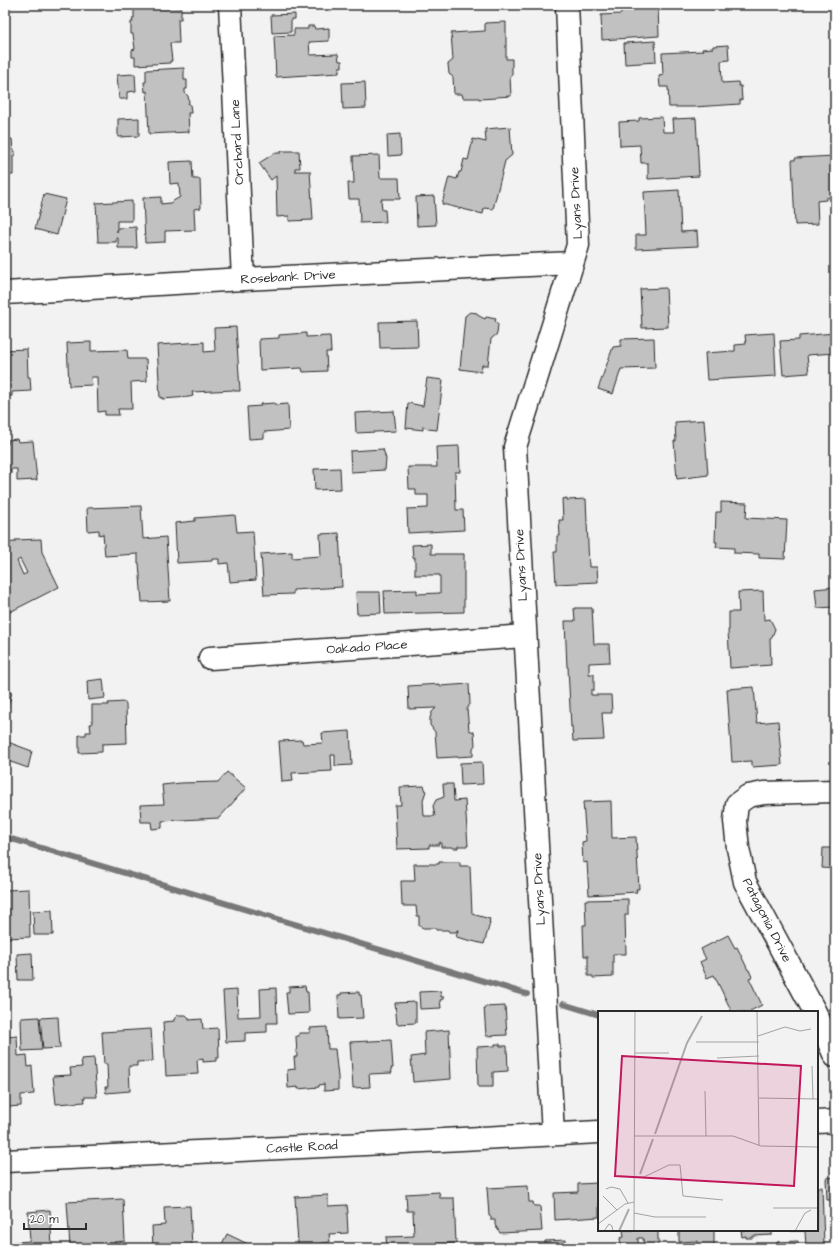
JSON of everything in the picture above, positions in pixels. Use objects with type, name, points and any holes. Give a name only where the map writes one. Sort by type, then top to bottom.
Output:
[{"type":"street","name":"Orchard Lane","points":[[230,5],[243,279]]},
{"type":"street","name":"Lyans Drive","points":[[553,1134],[515,447],[578,245],[567,5]]},
{"type":"street","name":"Rosebank Drive","points":[[5,293],[243,279],[572,264]]},
{"type":"street","name":"Oakado Place","points":[[210,658],[525,636]]},
{"type":"street","name":"Patagonia Drive","points":[[814,1011],[745,882],[738,848],[735,821],[737,804],[748,796],[764,793],[835,791]]},
{"type":"street","points":[[818,1018],[835,1056]]},
{"type":"street","points":[[818,1122],[835,1121]]},
{"type":"street","name":"Castle Road","points":[[5,1161],[598,1132]]},
{"type":"building","points":[[148,5],[181,5],[181,19],[178,19],[179,43],[170,43],[172,61],[170,61],[170,63],[135,65],[135,57],[132,57],[132,50],[135,49],[133,34],[131,34],[131,22],[133,22],[132,18],[134,18],[134,8],[148,7]]},
{"type":"building","points":[[621,5],[658,5],[659,36],[602,40],[601,15],[621,14]]},
{"type":"building","points":[[295,14],[295,19],[291,19],[291,32],[272,33],[271,15]]},
{"type":"building","points":[[506,22],[506,59],[512,59],[512,75],[510,76],[511,96],[479,99],[463,98],[462,94],[454,94],[453,77],[449,74],[448,64],[453,60],[451,33],[485,31],[485,23]]},
{"type":"building","points":[[308,26],[314,26],[315,29],[329,28],[329,41],[309,42],[310,55],[338,54],[339,61],[342,61],[342,67],[339,67],[339,73],[276,77],[274,36],[294,35],[294,29],[308,29]]},
{"type":"building","points":[[655,41],[656,62],[625,64],[624,43]]},
{"type":"building","points":[[728,45],[729,60],[721,61],[722,83],[738,82],[739,86],[741,86],[742,100],[740,100],[740,104],[669,107],[668,87],[660,87],[659,76],[663,75],[662,53],[703,51],[702,49],[713,48],[713,46]]},
{"type":"building","points":[[184,68],[184,80],[187,80],[187,89],[185,89],[185,93],[188,96],[188,104],[190,104],[191,113],[188,113],[189,132],[149,134],[147,91],[145,92],[144,82],[146,82],[146,70]]},
{"type":"building","points":[[135,74],[136,91],[127,92],[127,99],[119,99],[117,75]]},
{"type":"building","points":[[365,82],[366,108],[343,109],[342,83]]},
{"type":"building","points":[[662,117],[663,132],[674,132],[673,119],[696,118],[699,176],[648,179],[648,163],[641,163],[640,145],[620,146],[619,122],[639,121],[639,118]]},
{"type":"building","points":[[139,118],[139,136],[118,137],[118,119]]},
{"type":"building","points":[[510,127],[512,155],[505,161],[493,209],[484,208],[483,214],[442,204],[449,177],[457,179],[459,172],[461,172],[464,159],[468,160],[473,139],[486,142],[485,129]]},
{"type":"building","points":[[400,134],[401,155],[388,156],[387,135]]},
{"type":"building","points":[[5,139],[12,139],[13,151],[15,151],[15,156],[13,156],[13,175],[5,175]]},
{"type":"building","points":[[281,151],[299,151],[300,168],[295,168],[295,171],[310,171],[313,220],[289,221],[289,216],[277,217],[276,176],[271,180],[259,163],[275,153],[281,153]]},
{"type":"building","points":[[379,155],[380,178],[399,178],[400,199],[381,199],[382,210],[385,210],[386,222],[360,223],[359,199],[349,199],[348,183],[354,183],[353,156]]},
{"type":"building","points":[[835,156],[835,197],[817,201],[818,224],[795,225],[792,160],[795,160],[795,158]]},
{"type":"building","points":[[192,161],[193,179],[200,179],[201,208],[194,209],[195,230],[165,231],[165,242],[145,243],[143,198],[161,197],[161,204],[170,203],[180,197],[179,183],[170,184],[169,162]]},
{"type":"building","points":[[679,190],[681,232],[697,231],[698,246],[636,249],[636,235],[646,235],[644,192]]},
{"type":"building","points":[[44,194],[66,199],[57,235],[35,229]]},
{"type":"building","points":[[434,196],[436,225],[417,226],[416,197]]},
{"type":"building","points":[[132,201],[132,221],[117,221],[117,232],[118,228],[136,227],[137,248],[118,248],[118,238],[116,238],[116,242],[98,242],[96,203]]},
{"type":"building","points":[[666,288],[668,327],[642,328],[640,289]]},
{"type":"building","points":[[470,312],[477,313],[485,319],[486,317],[496,319],[495,321],[498,324],[497,334],[491,339],[488,365],[482,365],[481,372],[460,369],[465,316]]},
{"type":"building","points":[[417,321],[418,347],[380,348],[379,322]]},
{"type":"building","points":[[236,327],[240,391],[192,392],[193,396],[189,397],[160,398],[157,345],[204,342],[204,352],[215,351],[214,328]]},
{"type":"building","points":[[306,333],[306,337],[330,336],[331,352],[326,352],[327,371],[303,372],[302,368],[260,370],[259,339],[279,338],[279,335]]},
{"type":"building","points":[[774,333],[776,376],[707,380],[705,353],[735,351],[735,345],[746,344],[745,335]]},
{"type":"building","points":[[835,333],[835,353],[807,355],[809,373],[783,375],[780,341],[799,340],[799,336]]},
{"type":"building","points":[[654,338],[655,368],[621,369],[613,394],[598,389],[613,347],[621,346],[621,339]]},
{"type":"building","points":[[91,342],[91,351],[127,350],[128,359],[146,359],[147,381],[131,382],[132,409],[118,409],[119,415],[105,415],[105,411],[98,412],[97,377],[91,377],[92,385],[69,386],[67,343]]},
{"type":"building","points":[[27,349],[28,377],[30,377],[31,391],[12,392],[12,396],[5,396],[5,350]]},
{"type":"building","points":[[427,378],[443,380],[437,430],[428,429],[423,426],[423,430],[406,428],[408,403],[423,406]]},
{"type":"building","points":[[275,403],[275,405],[288,404],[289,430],[264,432],[264,438],[249,439],[247,407]]},
{"type":"building","points":[[394,411],[396,431],[356,433],[355,413]]},
{"type":"building","points":[[704,420],[708,475],[677,479],[674,441],[676,441],[675,422]]},
{"type":"building","points":[[17,439],[18,442],[33,441],[37,480],[17,481],[17,469],[11,469],[11,474],[7,475],[8,481],[5,481],[5,445],[8,444],[8,440]]},
{"type":"building","points":[[459,446],[460,472],[455,472],[456,510],[463,510],[464,530],[408,533],[407,509],[428,508],[428,495],[416,495],[416,489],[409,489],[408,467],[437,467],[436,447]]},
{"type":"building","points":[[383,449],[386,459],[385,470],[351,472],[350,451]]},
{"type":"building","points":[[340,468],[341,489],[315,490],[314,469]]},
{"type":"building","points":[[567,498],[567,500],[586,499],[589,567],[597,567],[598,582],[556,584],[554,552],[557,552],[557,536],[560,536],[559,520],[563,520],[562,499]]},
{"type":"building","points":[[721,502],[747,503],[746,518],[787,520],[785,559],[759,558],[759,554],[734,553],[734,548],[716,547],[716,512],[721,512]]},
{"type":"building","points":[[141,506],[143,539],[166,537],[170,601],[142,602],[138,554],[105,556],[103,534],[99,535],[99,530],[88,531],[87,508]]},
{"type":"building","points":[[235,515],[237,532],[253,531],[256,580],[230,582],[228,563],[219,564],[219,559],[212,559],[212,561],[177,563],[175,523],[195,521],[195,518]]},
{"type":"building","points":[[339,533],[342,587],[293,590],[293,594],[264,595],[261,554],[292,552],[292,558],[321,556],[320,534]]},
{"type":"building","points":[[41,539],[42,552],[59,587],[8,613],[6,609],[5,610],[5,543],[15,542],[15,540]],"holes":[[[20,559],[27,573],[23,575],[17,561]]]},
{"type":"building","points":[[431,544],[431,554],[464,554],[464,612],[385,614],[384,591],[417,590],[417,594],[440,593],[440,575],[415,575],[415,557],[413,558],[412,545]]},
{"type":"building","points":[[835,587],[835,607],[817,608],[815,589]]},
{"type":"building","points":[[763,591],[764,620],[770,619],[775,629],[770,639],[771,665],[730,668],[728,630],[729,612],[739,612],[738,592]]},
{"type":"building","points":[[356,592],[380,592],[381,613],[357,614]]},
{"type":"building","points":[[574,608],[592,608],[594,644],[609,644],[610,662],[589,663],[589,674],[594,674],[594,690],[591,690],[591,695],[611,695],[612,713],[602,713],[604,740],[573,741],[565,621],[575,621]]},
{"type":"building","points":[[103,679],[105,698],[88,700],[87,681]]},
{"type":"building","points":[[440,684],[440,686],[469,684],[470,704],[467,709],[469,730],[474,732],[475,745],[473,748],[473,756],[437,758],[435,732],[430,725],[432,712],[436,708],[409,709],[408,686]]},
{"type":"building","points":[[754,687],[757,723],[778,721],[782,765],[752,767],[752,761],[732,762],[727,689]]},
{"type":"building","points":[[5,691],[12,693],[5,715]]},
{"type":"building","points":[[125,702],[127,743],[102,744],[102,752],[79,753],[79,735],[86,735],[86,732],[91,732],[90,724],[92,724],[92,705],[109,705],[108,703]]},
{"type":"building","points":[[350,731],[352,765],[335,766],[335,755],[331,755],[332,771],[292,773],[293,781],[282,782],[279,741],[302,740],[303,744],[323,743],[322,733]]},
{"type":"building","points":[[5,741],[32,751],[28,768],[5,760]]},
{"type":"building","points":[[482,762],[483,784],[461,785],[460,763]]},
{"type":"building","points":[[227,772],[246,788],[219,818],[162,821],[162,828],[152,829],[151,822],[141,822],[140,805],[164,804],[162,785],[218,782]]},
{"type":"building","points":[[443,784],[453,784],[454,801],[465,800],[468,846],[458,846],[458,848],[441,847],[441,842],[439,845],[429,845],[429,848],[397,849],[395,805],[401,805],[400,787],[424,786],[426,791],[423,800],[424,816],[435,816],[433,806],[436,800],[444,797]]},
{"type":"building","points":[[611,801],[612,838],[636,837],[639,889],[636,889],[637,892],[589,895],[587,862],[583,863],[582,842],[586,841],[583,802]]},
{"type":"building","points":[[823,848],[835,848],[835,869],[822,868]]},
{"type":"building","points":[[439,862],[460,862],[460,866],[470,866],[472,914],[490,919],[484,944],[456,937],[458,930],[456,932],[449,932],[448,930],[436,930],[436,928],[422,928],[419,926],[419,916],[417,916],[416,906],[402,906],[401,881],[415,881],[414,864],[439,864]]},
{"type":"building","points":[[29,889],[30,937],[5,938],[5,890]]},
{"type":"building","points":[[628,899],[628,915],[625,915],[626,954],[613,954],[613,977],[593,978],[593,976],[588,976],[588,956],[584,956],[583,925],[586,925],[585,900]]},
{"type":"building","points":[[52,910],[53,935],[34,935],[33,911]]},
{"type":"building","points":[[728,935],[735,948],[737,947],[749,970],[752,977],[749,978],[762,1005],[750,1011],[732,1011],[714,975],[707,978],[700,962],[706,959],[701,949]]},
{"type":"building","points":[[32,953],[33,980],[18,980],[17,954]]},
{"type":"building","points":[[305,986],[306,992],[308,992],[309,1013],[288,1014],[286,992],[289,992],[289,987]]},
{"type":"building","points":[[276,988],[277,1023],[267,1023],[267,1032],[245,1033],[245,1041],[226,1042],[223,991],[237,990],[238,1017],[261,1016],[260,989]]},
{"type":"building","points":[[441,991],[441,997],[444,997],[444,999],[440,1000],[441,1008],[420,1009],[419,992]]},
{"type":"building","points":[[359,992],[359,995],[361,995],[363,1018],[339,1019],[338,995],[341,995],[341,993]]},
{"type":"building","points":[[416,1002],[416,1023],[397,1024],[395,1003]]},
{"type":"building","points":[[505,1006],[507,1035],[486,1036],[484,1007]]},
{"type":"building","points":[[178,1015],[186,1015],[189,1020],[202,1019],[203,1029],[218,1028],[219,1058],[216,1058],[216,1061],[203,1062],[203,1059],[197,1060],[198,1074],[166,1076],[163,1022],[174,1021]]},
{"type":"building","points":[[39,1017],[42,1050],[22,1051],[21,1018]]},
{"type":"building","points":[[58,1017],[60,1048],[43,1049],[40,1018]]},
{"type":"building","points":[[327,1027],[328,1049],[335,1049],[338,1090],[324,1091],[324,1084],[319,1085],[319,1087],[298,1089],[298,1087],[288,1088],[287,1070],[295,1069],[294,1057],[297,1057],[296,1036],[299,1036],[299,1033],[310,1033],[310,1028]]},
{"type":"building","points":[[151,1029],[153,1061],[137,1062],[137,1066],[129,1066],[130,1091],[106,1093],[105,1087],[108,1087],[107,1064],[104,1064],[102,1032]]},
{"type":"building","points":[[449,1030],[451,1079],[413,1082],[411,1057],[425,1055],[424,1032]]},
{"type":"building","points":[[17,1036],[18,1056],[27,1055],[28,1067],[32,1066],[34,1094],[21,1095],[21,1106],[8,1107],[8,1105],[5,1105],[5,1037]]},
{"type":"building","points":[[391,1040],[392,1073],[369,1074],[370,1087],[353,1088],[350,1042]]},
{"type":"building","points":[[495,1044],[507,1046],[508,1071],[493,1072],[493,1087],[478,1087],[477,1047],[495,1046]]},
{"type":"building","points":[[94,1058],[97,1097],[84,1097],[85,1102],[56,1104],[53,1076],[71,1075],[70,1068],[82,1067],[81,1059]]},
{"type":"building","points":[[835,1177],[835,1200],[827,1200],[826,1178]]},
{"type":"building","points":[[598,1183],[598,1217],[555,1220],[554,1193],[578,1192],[578,1184]]},
{"type":"building","points":[[528,1186],[529,1202],[533,1202],[534,1206],[540,1206],[542,1231],[500,1233],[495,1225],[495,1220],[491,1220],[491,1216],[489,1216],[487,1188]]},
{"type":"building","points":[[818,1187],[822,1187],[824,1245],[806,1246],[805,1231],[818,1231]]},
{"type":"building","points":[[439,1192],[440,1198],[454,1198],[456,1243],[425,1244],[425,1248],[387,1248],[386,1237],[414,1236],[413,1211],[407,1211],[406,1194]]},
{"type":"building","points":[[328,1195],[328,1206],[347,1205],[348,1233],[329,1234],[330,1242],[299,1246],[295,1197]]},
{"type":"building","points":[[123,1199],[125,1241],[114,1242],[114,1244],[70,1247],[67,1202]]},
{"type":"building","points":[[190,1206],[192,1248],[153,1248],[152,1226],[165,1225],[164,1207]]},
{"type":"building","points":[[50,1210],[52,1248],[5,1248],[5,1243],[30,1241],[28,1212]]},
{"type":"building","points":[[623,1231],[658,1231],[658,1248],[644,1248],[643,1238],[638,1238],[638,1246],[621,1247],[620,1238],[624,1237]]},
{"type":"building","points":[[679,1231],[714,1231],[714,1248],[698,1248],[698,1241],[679,1242]]},
{"type":"building","points":[[741,1231],[772,1231],[772,1235],[753,1236],[753,1238],[746,1238],[746,1236],[742,1237]]},
{"type":"building","points":[[227,1234],[252,1246],[283,1245],[283,1248],[220,1248]]},
{"type":"building","points":[[566,1240],[566,1248],[545,1248],[545,1241]]},
{"type":"building","points":[[798,1241],[798,1248],[777,1248],[777,1242]]},
{"type":"building","points":[[504,1244],[504,1248],[484,1248],[484,1245]]},
{"type":"building","points":[[739,1244],[739,1248],[720,1248],[719,1245]]},
{"type":"building","points":[[686,1245],[687,1247],[693,1246],[693,1248],[664,1248],[664,1247]]},
{"type":"waterway","points":[[5,837],[527,994]]},
{"type":"waterway","points":[[563,1004],[598,1015]]}]
